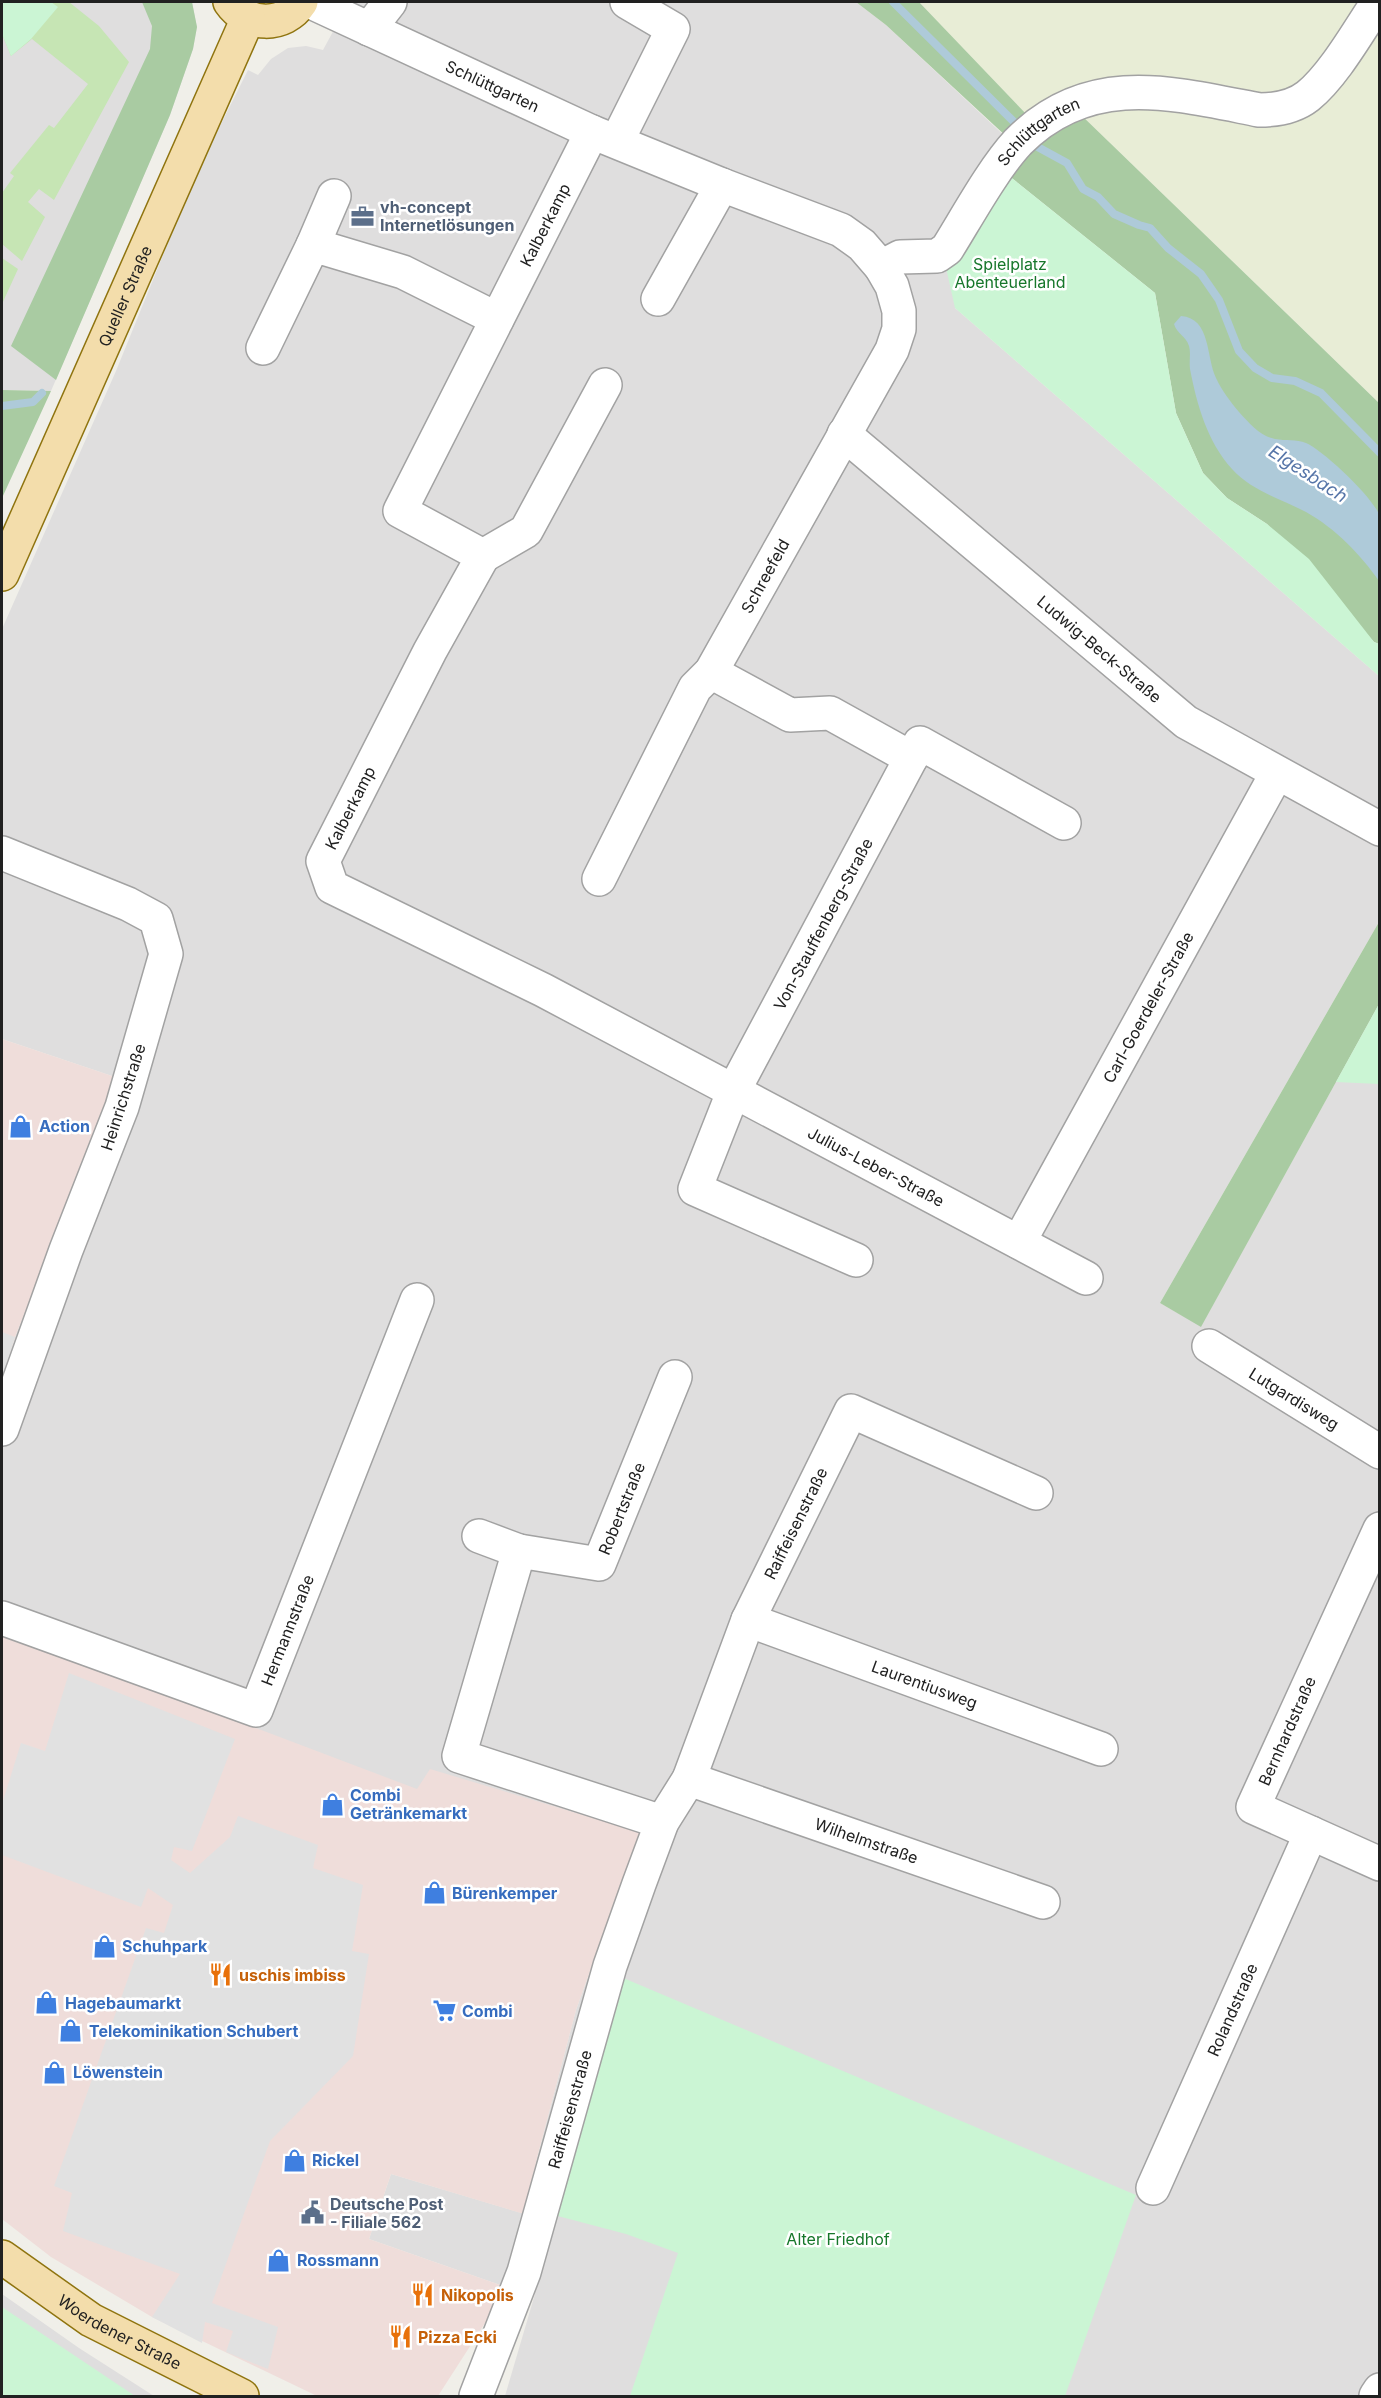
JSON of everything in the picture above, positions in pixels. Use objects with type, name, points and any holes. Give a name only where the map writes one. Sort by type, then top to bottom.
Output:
[{"type":"main road","points":[[239,10],[259,21],[280,19],[290,14],[301,2]]},
{"type":"main road","name":"Queller Straße","points":[[2,574],[239,10]]},
{"type":"main road","name":"Woerdener Straße","points":[[2,2257],[91,2319],[242,2397]]},
{"type":"street","name":"Schlüttgarten","points":[[311,2],[604,137],[842,230],[862,245],[881,267],[900,257],[937,256],[946,249],[1017,144],[1055,113],[1078,102],[1109,94],[1139,91],[1170,93],[1259,110],[1274,110],[1291,105],[1307,97],[1325,79],[1378,2]]},
{"type":"street","points":[[369,29],[390,2]]},
{"type":"street","points":[[604,137],[673,29],[627,2]]},
{"type":"street","name":"Kalberkamp","points":[[543,990],[332,887],[323,861],[430,651],[483,556],[400,511],[497,319],[604,137]]},
{"type":"street","points":[[658,298],[722,185]]},
{"type":"street","points":[[263,348],[313,246],[334,196]]},
{"type":"street","points":[[313,246],[403,272],[497,319]]},
{"type":"street","name":"Schreefeld","points":[[599,879],[695,688],[711,672],[892,350],[899,328],[899,310],[891,286],[881,267]]},
{"type":"street","points":[[483,556],[526,531],[606,385]]},
{"type":"street","name":"Ludwig-Beck-Straße","points":[[844,434],[1186,722],[1380,828]]},
{"type":"street","points":[[711,672],[790,715],[830,713],[911,758],[920,742],[1064,823]]},
{"type":"street","name":"Von-Stauffenberg-Straße","points":[[734,1090],[911,758]]},
{"type":"street","name":"Carl-Goerdeler-Straße","points":[[1019,1242],[1277,773]]},
{"type":"street","name":"Heinrichstraße","points":[[2,853],[128,904],[156,920],[166,954],[122,1107],[66,1250],[2,1429]]},
{"type":"street","name":"Julius-Leber-Straße","points":[[543,990],[1086,1278]]},
{"type":"street","points":[[734,1090],[695,1189],[856,1260]]},
{"type":"street","name":"Hermannstraße","points":[[2,1618],[256,1710],[417,1300]]},
{"type":"street","name":"Lutgardisweg","points":[[1209,1346],[1380,1452]]},
{"type":"street","name":"Robertstraße","points":[[479,1536],[519,1551],[598,1564],[675,1377]]},
{"type":"street","name":"Raiffeisenstraße","points":[[476,2397],[524,2272],[610,1966],[662,1822],[689,1779],[748,1620],[851,1411],[1036,1493]]},
{"type":"street","name":"Bernhardstraße","points":[[1380,1529],[1253,1807],[1380,1864]]},
{"type":"street","points":[[519,1551],[459,1755],[662,1822]]},
{"type":"street","name":"Laurentiusweg","points":[[748,1620],[1101,1749]]},
{"type":"street","name":"Wilhelmstraße","points":[[689,1779],[1043,1902]]},
{"type":"street","name":"Rolandstraße","points":[[1153,2188],[1311,1833]]},
{"type":"street","points":[[1376,2397],[1380,2390]]},
{"type":"shaded area","points":[[2,2],[192,2],[197,27],[193,49],[170,115],[51,391],[2,390]]},
{"type":"shaded area","points":[[349,2],[856,2],[886,25],[1024,154],[955,308],[1379,676],[1379,922],[1160,1303],[1201,1326],[1379,1004],[1379,2396],[505,2396],[535,2294],[503,2286],[369,2239],[391,2174],[525,2214],[537,2158],[576,2010],[640,1832],[417,1790],[2,1632],[2,1380],[15,1337],[115,1077],[2,1039],[2,629],[116,371],[196,174],[248,70],[258,75],[271,59],[288,48],[306,46],[323,50]]},
{"type":"shaded area","points":[[2,1039],[115,1077],[15,1337],[2,1380]]},
{"type":"shaded area","points":[[2,1332],[15,1337],[2,1380]]},
{"type":"shaded area","points":[[2,1632],[417,1789],[430,1769],[640,1832],[576,2010],[524,2214],[391,2174],[369,2239],[503,2286],[494,2309],[438,2396],[317,2396],[152,2317],[51,2257],[2,2219]]},
{"type":"shaded area","points":[[69,1673],[235,1739],[192,1851],[174,1847],[171,1860],[190,1873],[230,1837],[238,1816],[318,1845],[313,1868],[363,1885],[352,1951],[369,1954],[353,2056],[270,2141],[212,2303],[278,2327],[268,2369],[226,2352],[233,2331],[205,2322],[202,2343],[152,2317],[180,2274],[63,2231],[72,2193],[54,2186],[146,1928],[164,1933],[173,1905],[148,1888],[141,1907],[2,1855],[2,1804],[21,1743],[45,1751]]},
{"type":"shaded area","points":[[2,2294],[79,2348],[154,2396],[2,2396]]},
{"type":"green space","points":[[2,2],[69,2],[99,26],[129,62],[54,200],[39,189],[28,202],[45,217],[22,261],[2,244],[2,193],[14,176],[10,173],[49,125],[54,128],[88,84],[32,39],[11,56],[2,34]]},
{"type":"green space","points":[[2,2],[51,2],[58,7],[31,39],[11,56],[2,34]]},
{"type":"green space","points":[[142,2],[192,2],[197,27],[193,49],[170,115],[56,380],[11,346],[150,49],[152,26]]},
{"type":"green space","points":[[856,2],[919,2],[1029,117],[1008,138],[886,25]]},
{"type":"green space","points":[[919,2],[1364,2],[1305,82],[1272,95],[1029,117]]},
{"type":"green space","points":[[1379,14],[1379,403],[1078,112],[1146,101],[1264,119]]},
{"type":"green space","points":[[1078,112],[1379,403],[1379,644],[1374,642],[1267,524],[1227,498],[1203,473],[1176,413],[1155,293],[1008,175],[1024,154]]},
{"type":"green space","name":"Spielplatz Abenteuerland","points":[[1008,175],[1155,293],[1176,413],[1203,473],[1227,498],[1267,524],[1309,559],[1374,642],[1379,644],[1379,676],[955,308],[945,263]]},
{"type":"green space","points":[[2,258],[18,269],[2,304]]},
{"type":"green space","points":[[2,390],[51,391],[2,498]]},
{"type":"green space","points":[[1379,922],[1379,1004],[1201,1327],[1160,1303]]},
{"type":"green space","points":[[1379,1004],[1379,1084],[1336,1082]]},
{"type":"green space","name":"Alter Friedhof","points":[[621,1977],[1136,2195],[1065,2396],[630,2396],[678,2253],[626,2234],[554,2215]]},
{"type":"green space","points":[[2,2307],[135,2396],[2,2396]]},
{"type":"water","points":[[1181,316],[1191,318],[1203,331],[1218,383],[1232,404],[1251,425],[1270,437],[1302,442],[1314,447],[1348,476],[1369,499],[1380,517],[1379,581],[1356,552],[1317,518],[1248,483],[1223,458],[1204,422],[1196,396],[1190,369],[1189,346],[1174,324]]},
{"type":"waterway","points":[[893,2],[1019,127]]},
{"type":"waterway","points":[[1034,145],[1067,163],[1083,189],[1098,197],[1114,214],[1150,228],[1168,248],[1201,274],[1219,300],[1239,351],[1255,368],[1272,378],[1295,381],[1321,393],[1380,453]]},
{"type":"waterway","name":"Elgesbach","points":[[2,406],[33,402],[42,393]]},
{"type":"place","name":"vh-concept Internetlösungen","points":[[362,216]]},
{"type":"place","name":"Action","points":[[21,1126]]},
{"type":"place","name":"Combi Getränkemarkt","points":[[332,1804]]},
{"type":"place","name":"Bürenkemper","points":[[434,1893]]},
{"type":"place","name":"Schuhpark","points":[[104,1946]]},
{"type":"place","name":"uschis imbiss","points":[[221,1975]]},
{"type":"place","name":"Hagebaumarkt","points":[[47,2003]]},
{"type":"place","name":"Combi","points":[[444,2011]]},
{"type":"place","name":"Telekominikation Schubert","points":[[71,2031]]},
{"type":"place","name":"Löwenstein","points":[[55,2072]]},
{"type":"place","name":"Rickel","points":[[294,2160]]},
{"type":"place","name":"Deutsche Post - Filiale 562","points":[[312,2213]]},
{"type":"place","name":"Rossmann","points":[[279,2260]]},
{"type":"place","name":"Nikopolis","points":[[423,2295]]},
{"type":"place","name":"Pizza Ecki","points":[[400,2337]]}]
